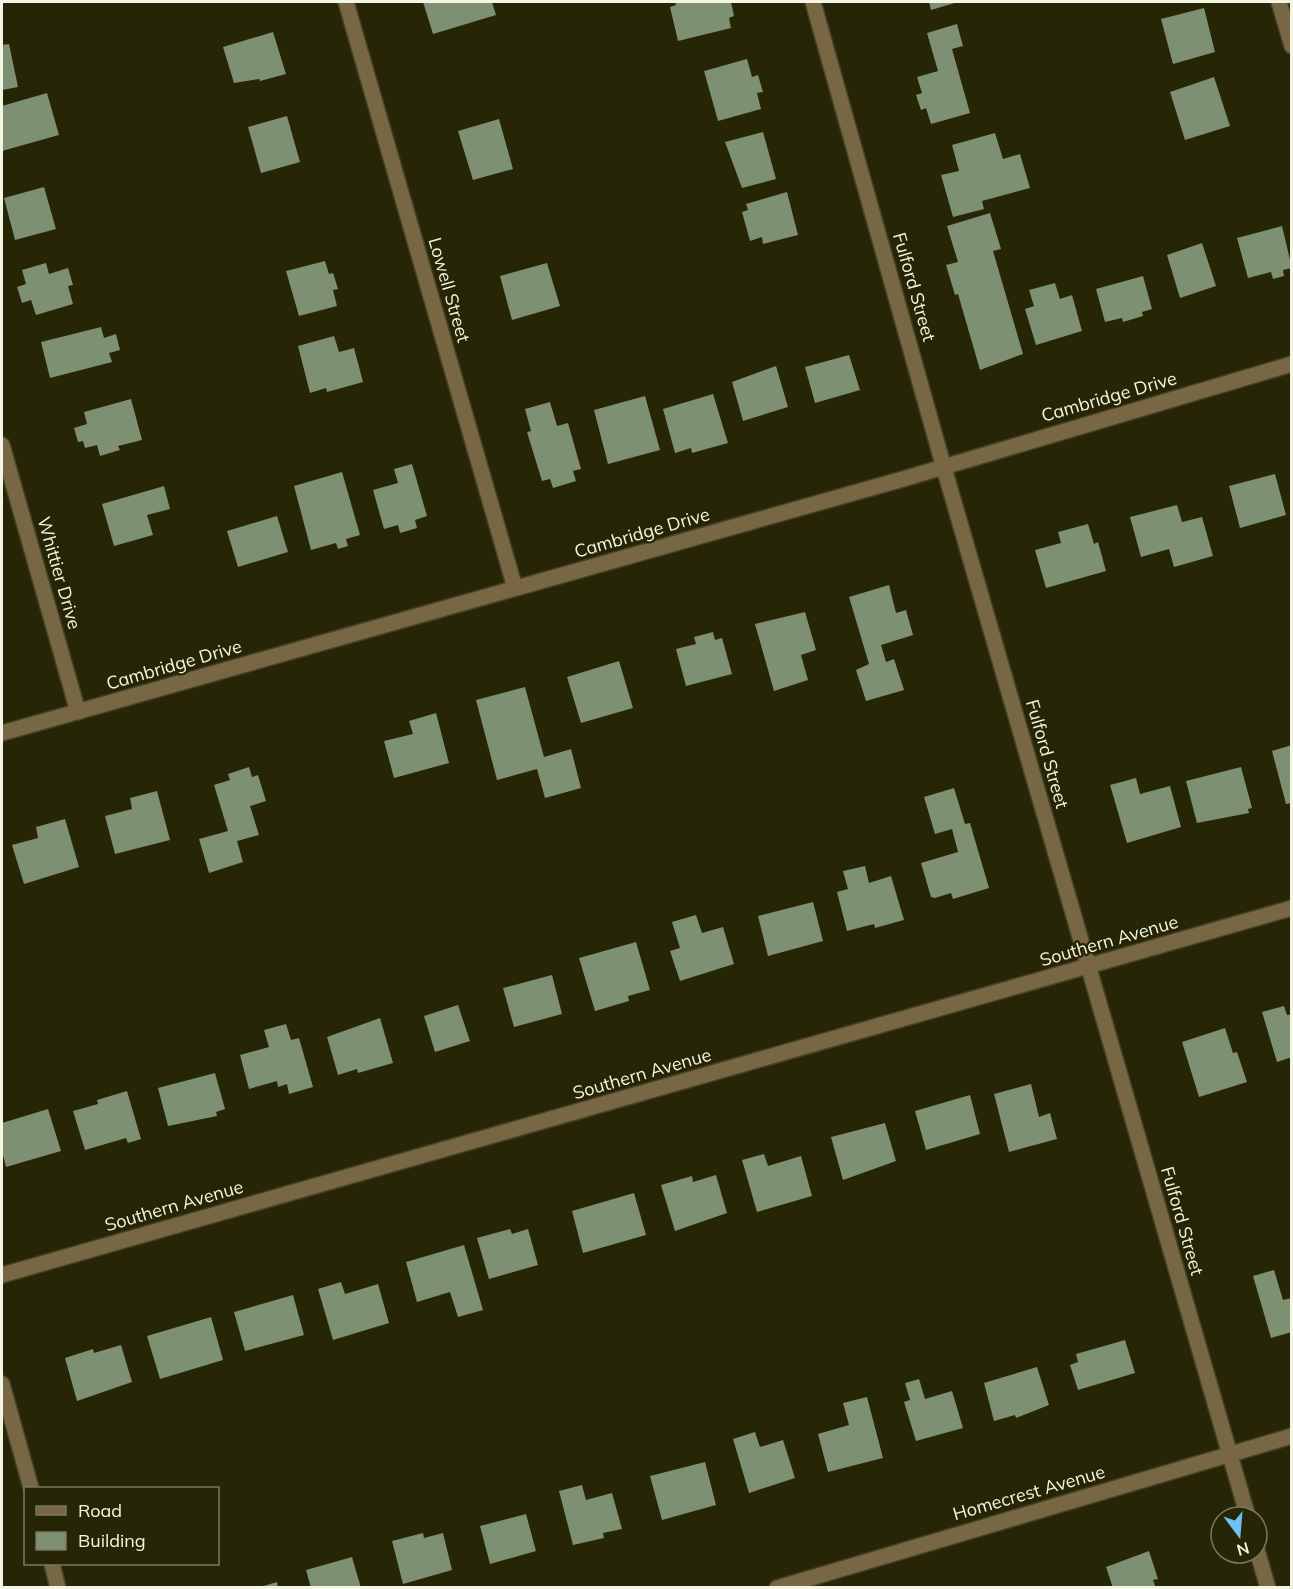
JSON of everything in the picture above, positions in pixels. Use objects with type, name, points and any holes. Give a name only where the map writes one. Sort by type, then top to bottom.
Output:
[{"type":"street","name":"Lowell Street","points":[[346,2],[515,588]]},
{"type":"street","name":"Fulford Street","points":[[813,2],[944,468],[1245,1505]]},
{"type":"street","points":[[1279,2],[1292,46]]},
{"type":"street","name":"Cambridge Drive","points":[[2,733],[944,468],[1292,364]]},
{"type":"street","name":"Whittier Drive","points":[[2,445],[78,712]]},
{"type":"street","name":"Southern Avenue","points":[[2,1275],[1088,968],[1292,908]]},
{"type":"street","points":[[2,1384],[31,1487]]},
{"type":"street","name":"Homecrest Avenue","points":[[777,1587],[1292,1436]]},
{"type":"street","points":[[52,1565],[58,1587]]},
{"type":"street","points":[[1261,1565],[1268,1587]]},
{"type":"building","points":[[423,2],[492,2],[496,15],[433,34]]},
{"type":"building","points":[[675,2],[731,2],[734,16],[729,18],[731,28],[678,41],[670,7],[676,5]]},
{"type":"building","points":[[929,2],[958,2],[931,10]]},
{"type":"building","points":[[1204,8],[1215,52],[1173,64],[1161,19]]},
{"type":"building","points":[[957,24],[963,46],[952,49],[970,113],[931,124],[926,108],[921,110],[916,95],[922,93],[917,77],[938,71],[927,33]]},
{"type":"building","points":[[273,32],[286,74],[260,81],[259,79],[234,83],[223,47]]},
{"type":"building","points":[[9,44],[18,87],[2,90],[2,45]]},
{"type":"building","points":[[747,59],[752,77],[758,75],[763,92],[757,93],[761,109],[718,121],[704,71]]},
{"type":"building","points":[[1214,77],[1230,126],[1185,140],[1170,92]]},
{"type":"building","points":[[47,93],[59,135],[2,151],[2,106]]},
{"type":"building","points":[[287,116],[300,162],[261,173],[248,127]]},
{"type":"building","points":[[499,119],[513,169],[473,180],[458,131]]},
{"type":"building","points":[[763,132],[776,179],[742,188],[725,142]]},
{"type":"building","points":[[995,133],[1003,159],[1020,154],[1030,188],[982,201],[984,209],[953,217],[941,175],[959,171],[952,145]]},
{"type":"building","points":[[44,187],[56,229],[15,240],[4,198]]},
{"type":"building","points":[[787,192],[798,235],[763,244],[762,237],[750,241],[742,212],[748,210],[746,204]]},
{"type":"building","points":[[990,213],[1001,249],[993,251],[1023,354],[980,370],[958,294],[955,295],[946,265],[958,262],[947,226]]},
{"type":"building","points":[[1282,226],[1292,268],[1283,270],[1284,276],[1273,279],[1271,272],[1248,278],[1237,238]]},
{"type":"building","points":[[1202,243],[1216,286],[1180,298],[1167,255]]},
{"type":"building","points":[[325,261],[329,274],[333,273],[338,289],[333,290],[337,306],[299,316],[286,271]]},
{"type":"building","points":[[46,263],[49,274],[68,268],[73,285],[68,286],[73,304],[36,315],[31,300],[22,303],[17,287],[26,284],[22,270]]},
{"type":"building","points":[[547,263],[560,306],[512,320],[500,276]]},
{"type":"building","points":[[1143,276],[1152,309],[1142,312],[1143,316],[1123,322],[1122,318],[1105,322],[1096,289]]},
{"type":"building","points":[[1055,283],[1060,299],[1072,295],[1082,331],[1036,345],[1025,309],[1034,306],[1029,290]]},
{"type":"building","points":[[101,327],[104,338],[116,334],[120,350],[109,353],[112,362],[50,378],[41,342]]},
{"type":"building","points":[[334,336],[339,352],[354,348],[363,382],[327,392],[326,388],[310,393],[298,346]]},
{"type":"building","points":[[849,355],[860,390],[815,403],[805,367]]},
{"type":"building","points":[[776,366],[788,407],[743,421],[732,382]]},
{"type":"building","points":[[713,394],[728,443],[692,453],[691,448],[675,453],[663,409]]},
{"type":"building","points":[[645,396],[660,450],[608,464],[594,410]]},
{"type":"building","points":[[131,399],[142,440],[118,446],[120,450],[100,456],[97,445],[85,448],[83,441],[78,442],[74,428],[87,424],[84,412]]},
{"type":"building","points":[[550,402],[557,426],[568,423],[581,469],[573,471],[576,481],[553,488],[550,479],[542,481],[527,432],[531,431],[525,409]]},
{"type":"building","points":[[412,464],[427,516],[415,520],[417,528],[400,533],[398,525],[384,529],[373,490],[398,483],[394,469]]},
{"type":"building","points":[[342,472],[360,535],[346,539],[348,546],[338,549],[336,543],[311,550],[294,486]]},
{"type":"building","points":[[1275,474],[1286,515],[1240,528],[1229,486]]},
{"type":"building","points":[[164,486],[170,509],[147,515],[153,535],[114,546],[102,504]]},
{"type":"building","points":[[1177,505],[1182,522],[1202,517],[1213,556],[1174,567],[1169,549],[1141,557],[1130,517]]},
{"type":"building","points":[[277,516],[288,552],[238,567],[227,531]]},
{"type":"building","points":[[1088,524],[1094,544],[1098,542],[1106,571],[1046,588],[1035,550],[1061,543],[1058,532]]},
{"type":"building","points":[[889,585],[896,613],[906,610],[913,635],[881,645],[886,662],[894,659],[904,690],[866,701],[856,670],[869,664],[849,597]]},
{"type":"building","points":[[805,612],[816,650],[801,655],[808,680],[774,691],[755,624]]},
{"type":"building","points":[[713,632],[715,640],[722,638],[732,674],[686,686],[676,649],[696,644],[694,637]]},
{"type":"building","points":[[619,661],[633,708],[581,723],[567,677]]},
{"type":"building","points":[[525,687],[544,757],[571,749],[581,788],[545,798],[537,769],[497,780],[476,700]]},
{"type":"building","points":[[436,713],[449,763],[394,778],[384,741],[413,734],[409,721]]},
{"type":"building","points":[[1292,745],[1292,803],[1286,804],[1272,751]]},
{"type":"building","points":[[249,767],[252,777],[258,775],[266,801],[250,806],[259,835],[237,841],[243,862],[209,873],[199,839],[228,831],[214,785],[230,780],[228,774]]},
{"type":"building","points":[[1241,767],[1252,808],[1248,809],[1249,813],[1197,823],[1186,781]]},
{"type":"building","points":[[1136,778],[1140,794],[1170,786],[1181,827],[1127,843],[1110,785]]},
{"type":"building","points":[[954,788],[965,824],[970,823],[989,888],[953,899],[951,893],[935,898],[931,897],[921,863],[958,852],[952,829],[935,834],[924,797]]},
{"type":"building","points":[[157,791],[170,840],[115,854],[105,816],[132,809],[130,798]]},
{"type":"building","points":[[65,819],[79,867],[24,884],[12,845],[38,838],[36,827]]},
{"type":"building","points":[[865,866],[869,883],[891,876],[904,920],[875,928],[874,924],[847,931],[837,892],[848,889],[843,871]]},
{"type":"building","points":[[813,902],[823,941],[768,956],[758,916]]},
{"type":"building","points":[[696,915],[702,933],[723,927],[734,964],[680,981],[670,951],[680,948],[672,922]]},
{"type":"building","points":[[636,942],[650,990],[628,996],[629,1001],[595,1011],[579,958]]},
{"type":"building","points":[[552,975],[562,1014],[514,1027],[503,988]]},
{"type":"building","points":[[458,1005],[470,1041],[435,1052],[424,1016]]},
{"type":"building","points":[[1284,1006],[1287,1015],[1292,1014],[1292,1057],[1277,1062],[1262,1012]]},
{"type":"building","points":[[380,1018],[393,1063],[358,1073],[357,1069],[338,1075],[327,1037]]},
{"type":"building","points":[[286,1024],[291,1040],[299,1038],[313,1087],[289,1094],[287,1084],[278,1087],[277,1081],[249,1089],[240,1055],[269,1047],[264,1030]]},
{"type":"building","points":[[1225,1028],[1233,1053],[1237,1052],[1247,1082],[1199,1097],[1182,1042]]},
{"type":"building","points":[[215,1073],[225,1109],[216,1112],[217,1116],[168,1126],[158,1088]]},
{"type":"building","points":[[1031,1084],[1039,1117],[1050,1113],[1057,1139],[1009,1152],[994,1094]]},
{"type":"building","points":[[127,1091],[141,1139],[128,1143],[126,1138],[85,1150],[73,1111],[98,1104],[97,1100]]},
{"type":"building","points":[[970,1095],[980,1134],[926,1150],[915,1111]]},
{"type":"building","points":[[48,1109],[61,1151],[6,1167],[2,1151],[2,1123]]},
{"type":"building","points":[[885,1123],[896,1161],[843,1180],[831,1137]]},
{"type":"building","points":[[764,1154],[768,1166],[801,1156],[812,1196],[757,1212],[742,1160]]},
{"type":"building","points":[[716,1175],[727,1213],[675,1231],[661,1185],[692,1176],[693,1182]]},
{"type":"building","points":[[634,1193],[646,1235],[583,1253],[572,1211]]},
{"type":"building","points":[[510,1229],[512,1234],[528,1229],[538,1265],[489,1279],[477,1238]]},
{"type":"building","points":[[464,1245],[483,1310],[458,1317],[450,1292],[417,1302],[406,1262]]},
{"type":"building","points":[[1274,1270],[1283,1300],[1292,1298],[1292,1332],[1271,1338],[1253,1276]]},
{"type":"building","points":[[341,1282],[345,1294],[378,1284],[389,1323],[333,1340],[318,1289]]},
{"type":"building","points":[[293,1295],[304,1335],[245,1351],[234,1312]]},
{"type":"building","points":[[211,1317],[223,1360],[160,1379],[147,1336]]},
{"type":"building","points":[[1125,1340],[1135,1373],[1078,1390],[1070,1365],[1078,1362],[1076,1354]]},
{"type":"building","points":[[121,1345],[132,1382],[77,1401],[65,1358],[93,1349],[94,1353]]},
{"type":"building","points":[[1037,1367],[1049,1405],[1016,1418],[1015,1415],[994,1421],[984,1383]]},
{"type":"building","points":[[919,1379],[925,1399],[952,1391],[963,1428],[916,1441],[904,1402],[910,1400],[905,1383]]},
{"type":"building","points":[[867,1397],[883,1458],[828,1472],[818,1434],[849,1425],[843,1403]]},
{"type":"building","points":[[755,1432],[760,1447],[783,1440],[795,1478],[749,1493],[733,1439]]},
{"type":"building","points":[[705,1462],[716,1505],[662,1520],[650,1476]]},
{"type":"building","points":[[582,1485],[586,1500],[612,1493],[622,1529],[603,1533],[604,1538],[573,1545],[559,1491]]},
{"type":"building","points":[[526,1514],[536,1551],[490,1564],[480,1526]]},
{"type":"building","points":[[423,1533],[424,1538],[443,1533],[452,1570],[403,1584],[392,1541]]},
{"type":"building","points":[[1149,1551],[1158,1579],[1153,1580],[1156,1588],[1113,1588],[1106,1567]]},
{"type":"building","points":[[352,1557],[361,1588],[311,1588],[306,1570]]},
{"type":"building","points":[[277,1582],[278,1588],[260,1588],[260,1587]]}]
